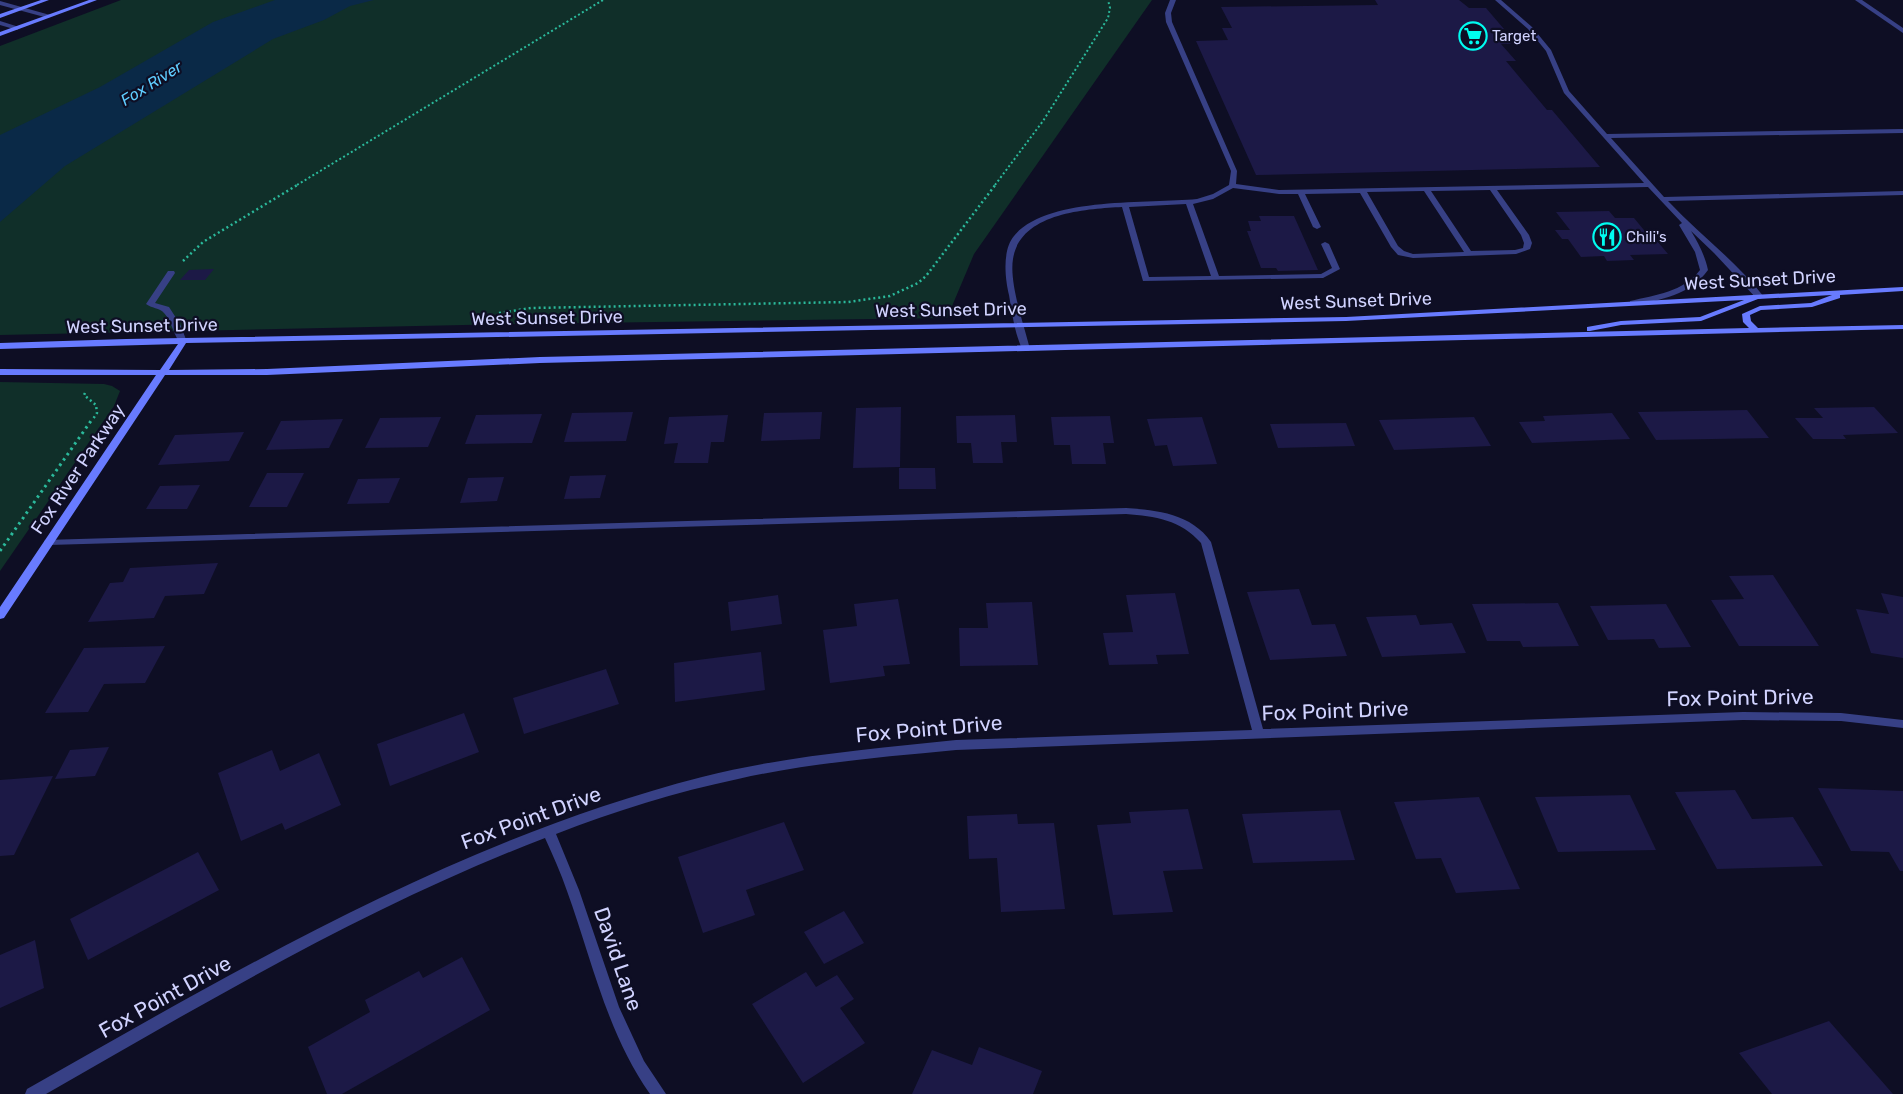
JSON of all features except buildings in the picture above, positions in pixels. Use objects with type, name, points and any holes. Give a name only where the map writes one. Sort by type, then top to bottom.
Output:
[{"type":"main road","points":[[0,16],[46,0]]},
{"type":"main road","points":[[0,34],[94,0]]},
{"type":"main road","name":"West Sunset Drive","points":[[0,346],[1346,319],[1903,289]]},
{"type":"main road","points":[[1756,331],[1747,322],[1746,314],[1760,308],[1812,305],[1845,292]]},
{"type":"main road","points":[[1562,335],[1620,323],[1701,319],[1760,297]]},
{"type":"main road","points":[[0,372],[267,372],[540,360],[1903,328]]},
{"type":"main road","name":"Fox River Parkway","points":[[0,615],[183,342]]},
{"type":"street","points":[[1173,0],[1168,13],[1169,22],[1234,171],[1232,186]]},
{"type":"street","points":[[1498,0],[1530,28],[1549,51],[1566,92],[1677,215],[1717,251],[1760,297]]},
{"type":"street","points":[[1858,0],[1903,30]]},
{"type":"street","points":[[0,4],[48,16]]},
{"type":"street","points":[[0,23],[17,28]]},
{"type":"street","points":[[1606,136],[1903,130]]},
{"type":"street","points":[[1026,349],[1010,276],[1009,258],[1013,240],[1026,227],[1052,215],[1077,210],[1189,202],[1218,195],[1232,186],[1279,192],[1650,185]]},
{"type":"street","points":[[1362,190],[1395,247],[1401,253],[1413,256],[1516,252],[1526,249],[1528,243],[1525,235],[1492,188]]},
{"type":"street","points":[[1426,189],[1469,254]]},
{"type":"street","points":[[1300,191],[1318,227]]},
{"type":"street","points":[[1662,199],[1903,193]]},
{"type":"street","points":[[1189,202],[1216,278]]},
{"type":"street","points":[[1125,206],[1146,279],[1323,276],[1336,269],[1325,244]]},
{"type":"street","points":[[1633,304],[1662,297],[1682,289],[1698,279],[1704,270],[1703,262],[1695,245],[1677,215]]},
{"type":"street","points":[[171,273],[150,304],[166,309],[176,324],[183,342]]},
{"type":"street","points":[[49,542],[242,538],[1087,512],[1147,512],[1176,520],[1197,530],[1206,542],[1259,734]]},
{"type":"street","name":"Fox Point Drive","points":[[32,1094],[362,912],[469,862],[602,812],[670,790],[761,770],[852,755],[956,745],[1743,716],[1841,717],[1903,724]]},
{"type":"street","name":"David Lane","points":[[549,832],[573,890],[612,1008],[639,1066],[659,1094]]},
{"type":"path","points":[[171,273],[203,242],[603,0]]},
{"type":"path","points":[[490,314],[531,308],[848,302],[884,298],[908,291],[926,276],[1043,121],[1108,18],[1110,8],[1108,0]]},
{"type":"path","points":[[0,551],[96,413],[96,405],[84,395],[101,373]]},
{"type":"green space","points":[[121,0],[1152,0],[974,254],[947,318],[513,324],[0,335],[0,46]]},
{"type":"green space","points":[[0,382],[104,384],[120,391],[114,406],[0,571]]},
{"type":"water","name":"Fox River","points":[[275,0],[374,0],[350,6],[324,20],[273,39],[65,166],[0,222],[0,135],[100,87],[213,22]]},
{"type":"place","name":"Target","points":[[1473,36]]},
{"type":"place","name":"Chili's","points":[[1607,237]]}]
